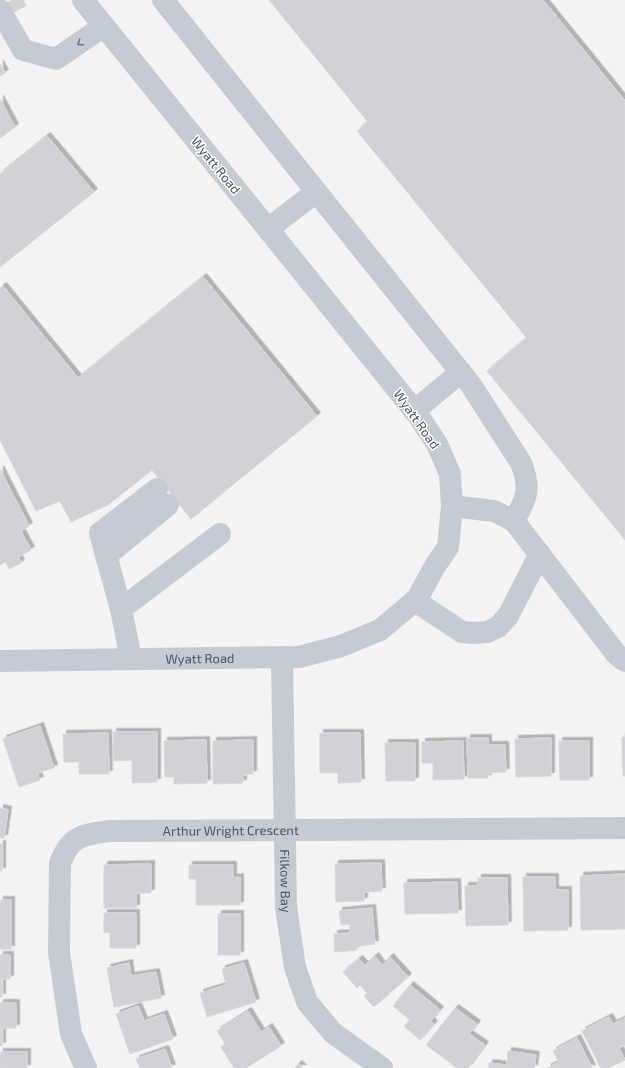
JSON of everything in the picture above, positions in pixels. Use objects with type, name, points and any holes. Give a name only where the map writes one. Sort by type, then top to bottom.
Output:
[{"type":"street","points":[[163,0],[471,385],[521,463],[526,475],[527,488],[524,504],[514,521]]},
{"type":"street","points":[[8,10],[23,50],[56,59],[96,9]]},
{"type":"street","name":"Wyatt Road","points":[[0,662],[299,657],[341,646],[380,630],[417,599],[435,566],[448,547],[452,506],[450,474],[437,444],[414,411],[268,229],[96,9]]},
{"type":"street","points":[[268,229],[316,192]]},
{"type":"street","points":[[414,411],[461,372]]},
{"type":"street","points":[[131,659],[121,609],[100,533],[162,497]]},
{"type":"street","points":[[452,506],[494,511],[514,521],[617,656],[625,662]]},
{"type":"street","points":[[121,609],[220,534]]},
{"type":"street","points":[[415,600],[462,632],[487,632],[498,627],[508,616],[540,554]]},
{"type":"street","name":"Filkow Bay","points":[[282,657],[286,907],[294,968],[306,1002],[333,1033],[382,1068]]},
{"type":"street","name":"Arthur Wright Crescent","points":[[86,1068],[71,1034],[59,952],[60,863],[65,850],[72,841],[86,834],[110,831],[625,828]]},
{"type":"building","points":[[269,0],[543,0],[625,101],[625,540],[487,371],[527,338],[357,131],[368,122]]},
{"type":"building","points":[[0,64],[5,73],[0,76]]},
{"type":"building","points":[[0,99],[15,127],[0,138]]},
{"type":"building","points":[[47,136],[94,192],[0,267],[0,174]]},
{"type":"building","points":[[203,277],[317,416],[191,519],[152,470],[108,505],[71,522],[60,501],[36,511],[0,440],[0,288],[3,286],[78,378]]},
{"type":"building","points":[[0,469],[29,526],[21,531],[31,550],[18,557],[21,563],[9,569],[6,562],[0,565]]},
{"type":"building","points":[[40,726],[54,768],[37,773],[40,780],[19,787],[3,739]]},
{"type":"building","points":[[113,732],[157,732],[157,782],[132,783],[132,760],[114,761]]},
{"type":"building","points":[[108,733],[109,774],[79,774],[79,762],[64,762],[63,734]]},
{"type":"building","points":[[320,733],[360,733],[361,782],[338,783],[338,773],[320,773]]},
{"type":"building","points":[[622,737],[625,737],[625,776],[623,776]]},
{"type":"building","points":[[467,738],[488,738],[488,745],[505,745],[506,772],[488,773],[488,778],[468,778]]},
{"type":"building","points":[[551,738],[551,776],[516,777],[515,739]]},
{"type":"building","points":[[206,740],[207,783],[174,784],[174,777],[165,777],[164,741]]},
{"type":"building","points":[[253,740],[253,774],[243,775],[243,783],[213,784],[213,741]]},
{"type":"building","points":[[463,741],[464,779],[433,780],[433,763],[422,763],[422,742]]},
{"type":"building","points":[[559,741],[589,741],[589,780],[560,780]]},
{"type":"building","points":[[385,743],[415,743],[415,781],[386,781]]},
{"type":"building","points":[[0,808],[8,810],[4,838],[0,838]]},
{"type":"building","points":[[0,844],[2,844],[2,871],[0,871]]},
{"type":"building","points":[[381,863],[382,891],[364,892],[364,901],[336,902],[335,864]]},
{"type":"building","points":[[151,864],[151,893],[136,893],[136,908],[104,908],[104,865]]},
{"type":"building","points":[[189,865],[233,865],[233,878],[240,877],[240,905],[196,905],[196,879],[189,879]]},
{"type":"building","points":[[625,874],[625,929],[581,930],[580,876]]},
{"type":"building","points":[[523,877],[555,877],[555,890],[568,890],[568,930],[524,931]]},
{"type":"building","points":[[478,878],[507,878],[508,925],[466,926],[465,886],[478,886]]},
{"type":"building","points":[[457,882],[458,913],[405,914],[404,883]]},
{"type":"building","points":[[0,900],[11,900],[11,949],[0,949]]},
{"type":"building","points":[[372,908],[375,944],[357,946],[357,950],[335,952],[334,934],[350,933],[350,924],[341,925],[339,911]]},
{"type":"building","points":[[104,913],[136,913],[136,948],[110,948],[110,932],[104,933]]},
{"type":"building","points":[[218,914],[240,914],[240,955],[218,955]]},
{"type":"building","points":[[0,955],[10,955],[10,979],[2,979],[2,997],[0,997]]},
{"type":"building","points":[[375,956],[382,965],[390,957],[408,977],[374,1007],[364,996],[367,993],[360,985],[357,988],[343,972],[359,959],[365,965]]},
{"type":"building","points":[[129,963],[131,976],[156,972],[161,998],[114,1007],[107,968]]},
{"type":"building","points":[[244,963],[256,1002],[207,1017],[200,993],[226,985],[222,969]]},
{"type":"building","points":[[410,985],[440,1010],[431,1021],[434,1024],[420,1040],[404,1026],[410,1020],[393,1006]]},
{"type":"building","points":[[0,1003],[16,1003],[16,1028],[2,1028],[2,1046],[0,1046]]},
{"type":"building","points":[[138,1006],[144,1021],[164,1014],[173,1039],[130,1054],[116,1014]]},
{"type":"building","points":[[455,1008],[477,1024],[469,1034],[485,1045],[468,1068],[457,1068],[426,1045]]},
{"type":"building","points":[[248,1011],[261,1032],[269,1027],[281,1046],[246,1068],[234,1068],[221,1047],[225,1044],[217,1031]]},
{"type":"building","points":[[609,1017],[613,1024],[625,1018],[625,1045],[619,1048],[625,1060],[608,1068],[601,1068],[582,1031]]},
{"type":"building","points":[[577,1038],[592,1068],[547,1068],[559,1062],[553,1051]]},
{"type":"building","points":[[165,1049],[172,1068],[140,1068],[136,1059]]},
{"type":"building","points":[[508,1051],[536,1055],[534,1068],[489,1068],[489,1063],[507,1065]]},
{"type":"building","points":[[0,1052],[27,1052],[27,1068],[0,1068]]},
{"type":"building","points":[[298,1064],[303,1068],[295,1068]]},
{"type":"tunnel","points":[[11,0],[17,11]]}]
